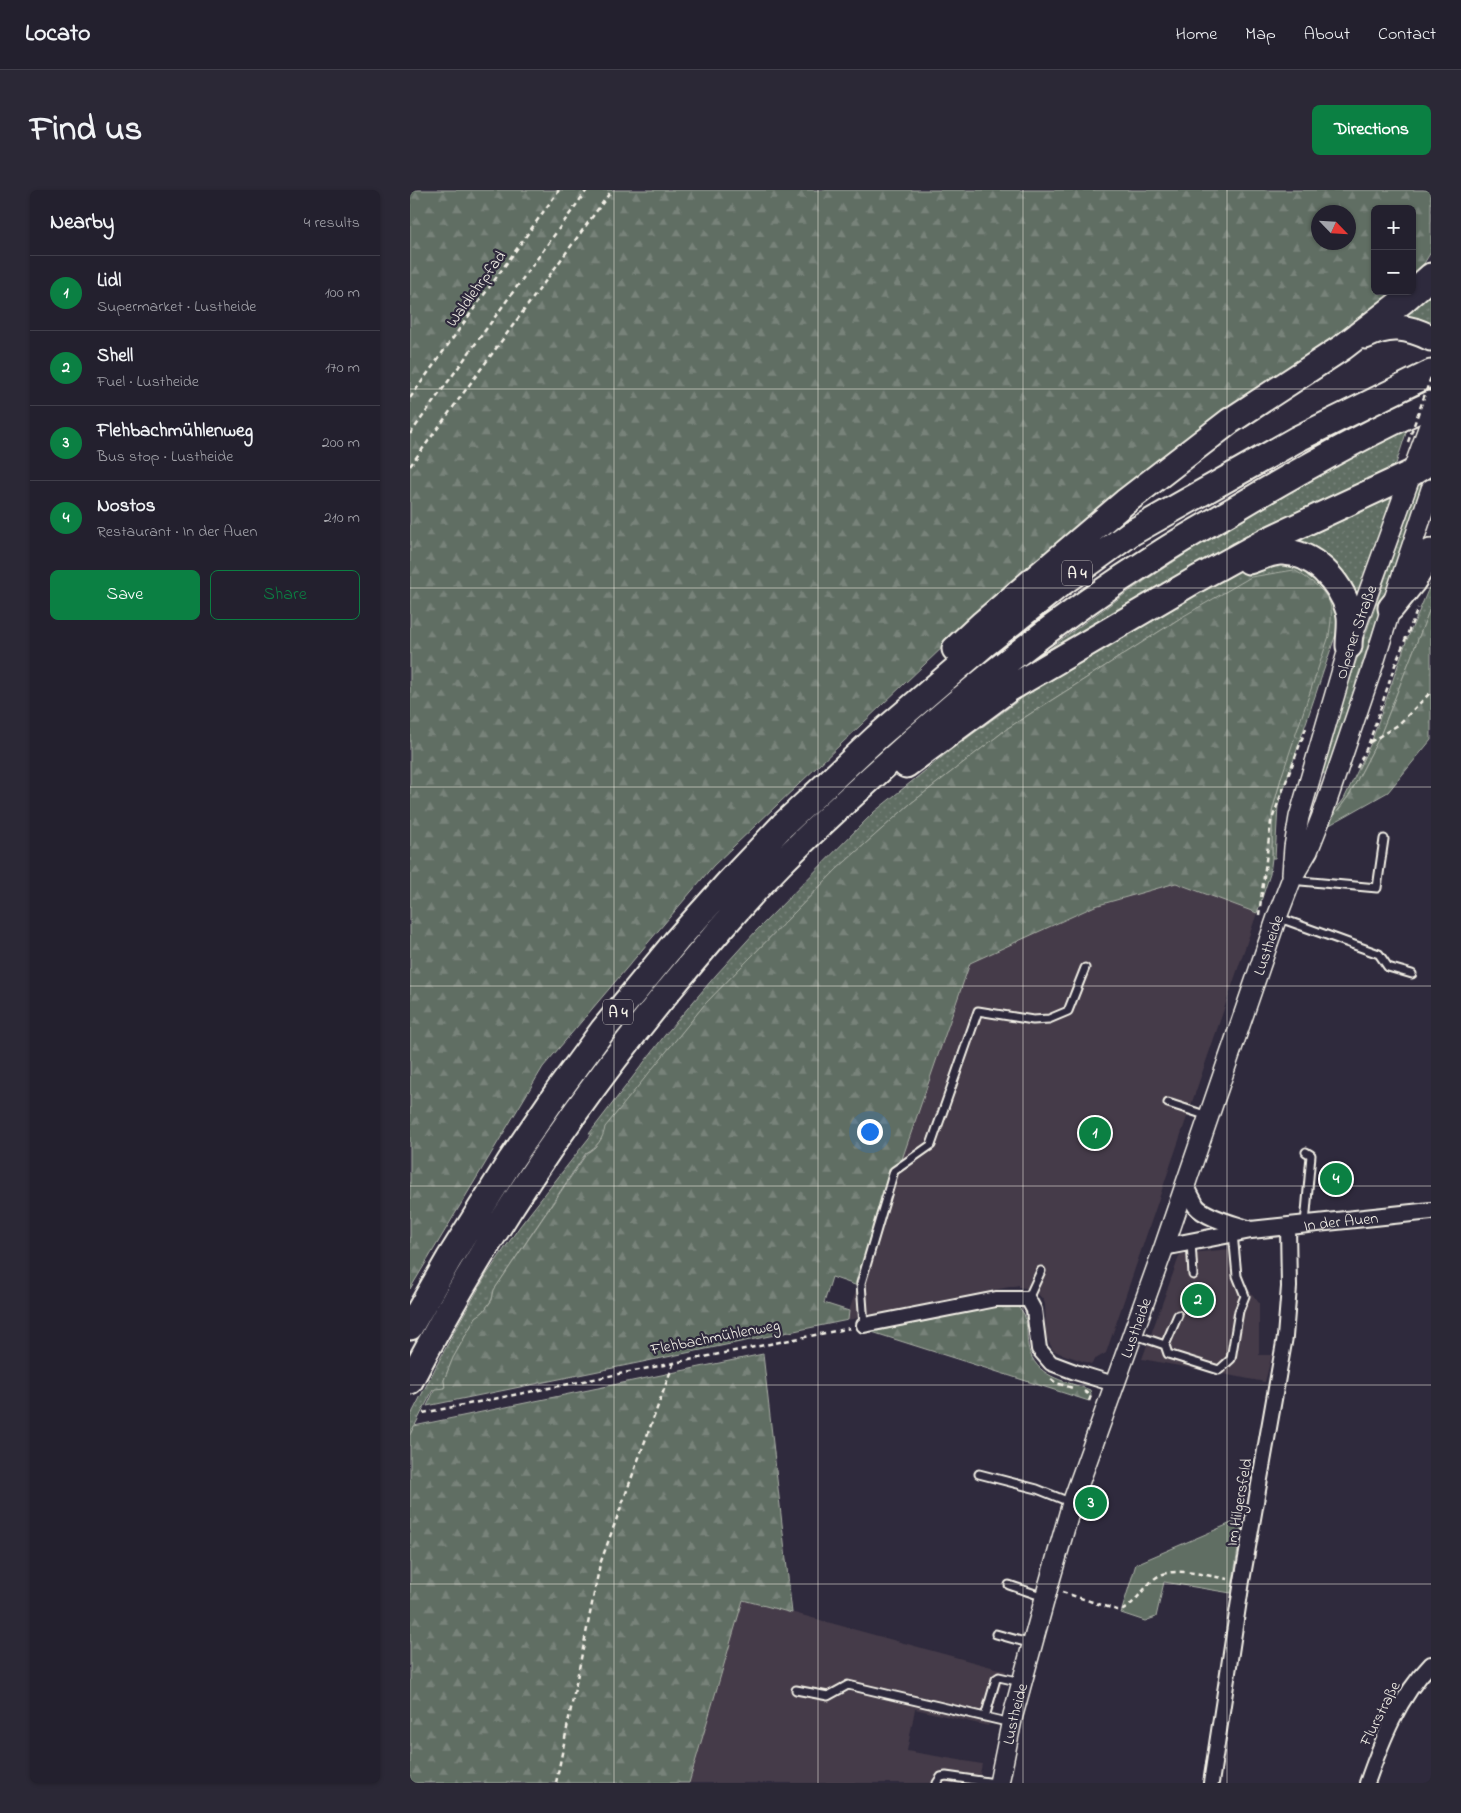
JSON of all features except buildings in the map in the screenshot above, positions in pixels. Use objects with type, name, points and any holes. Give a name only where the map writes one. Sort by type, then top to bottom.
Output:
[{"type":"highway","points":[[877,737],[937,667],[976,629],[1125,502],[1230,421],[1343,346],[1404,300],[1431,276]]},
{"type":"highway","points":[[1343,346],[1379,329],[1398,327],[1417,331],[1431,338]]},
{"type":"highway","name":"A 4","points":[[410,1327],[449,1259],[511,1160],[603,1030],[677,940],[729,882],[783,825],[877,737],[991,639],[1059,585],[1131,534],[1297,439],[1431,373]]},
{"type":"highway","name":"A 4","points":[[410,1381],[470,1272],[535,1170],[584,1099],[621,1049],[698,955],[765,880],[816,829],[925,729],[977,686],[1089,601],[1158,554],[1309,465],[1431,404]]},
{"type":"highway","points":[[816,829],[1009,689],[1197,579],[1268,540],[1422,467]]},
{"type":"highway","points":[[1197,579],[1280,552],[1299,556],[1317,564],[1334,580],[1350,612],[1349,646]]},
{"type":"highway","points":[[1391,608],[1413,580],[1431,552]]},
{"type":"main road","name":"Olpener Straße","points":[[1294,847],[1300,817],[1349,646],[1422,467],[1421,433]]},
{"type":"main road","name":"Olpener Straße","points":[[1314,834],[1374,664],[1431,489]]},
{"type":"main road","name":"Lustheide","points":[[997,1783],[1032,1644],[1072,1503],[1164,1247],[1208,1116],[1268,916],[1308,851],[1314,834]]},
{"type":"main road","name":"Lustheide","points":[[1292,878],[1294,847]]},
{"type":"street","name":"In der Auen","points":[[1185,1184],[1200,1209],[1214,1217],[1250,1230]]},
{"type":"street","name":"In der Auen","points":[[1164,1247],[1250,1230],[1431,1212]]},
{"type":"street","name":"Im Hilgersfeld","points":[[1211,1783],[1242,1581],[1285,1337],[1288,1296],[1288,1226]]},
{"type":"street","points":[[864,1325],[996,1299],[1028,1300],[1034,1310],[1039,1349],[1051,1362],[1114,1384]]},
{"type":"street","name":"Flurstraße","points":[[1367,1783],[1381,1742],[1402,1700],[1419,1676],[1431,1664]]},
{"type":"lane","points":[[1292,878],[1377,888],[1384,839]]},
{"type":"lane","points":[[1268,916],[1379,954],[1388,967],[1412,974]]},
{"type":"lane","points":[[864,1325],[861,1283],[894,1171],[931,1145],[978,1011],[1033,1020],[1049,1019],[1068,1011],[1085,968]]},
{"type":"lane","points":[[1168,1104],[1208,1116]]},
{"type":"lane","points":[[1305,1225],[1311,1155],[1306,1152]]},
{"type":"lane","points":[[1178,1315],[1165,1345],[1168,1354],[1219,1370],[1231,1359],[1239,1311],[1245,1296],[1237,1276],[1233,1233]]},
{"type":"lane","points":[[1191,1241],[1193,1275]]},
{"type":"lane","points":[[1028,1300],[1040,1271]]},
{"type":"lane","points":[[1132,1334],[1165,1345]]},
{"type":"lane","points":[[979,1474],[1037,1489],[1072,1503]]},
{"type":"lane","points":[[1009,1585],[1046,1592]]},
{"type":"lane","points":[[996,1634],[1032,1644]]},
{"type":"lane","points":[[985,1717],[996,1679],[999,1677],[1022,1682]]},
{"type":"lane","points":[[796,1690],[828,1696],[848,1685],[1011,1723]]},
{"type":"lane","points":[[937,1783],[941,1777],[946,1776],[997,1783]]},
{"type":"path","name":"Waldlehrpfad","points":[[410,398],[559,190]]},
{"type":"path","points":[[410,434],[587,190]]},
{"type":"path","points":[[410,466],[612,190]]},
{"type":"path","points":[[1421,433],[1431,377]]},
{"type":"path","points":[[1369,743],[1398,725],[1431,692]]},
{"type":"path","points":[[1268,916],[1271,822],[1309,722]]},
{"type":"path","name":"Flehbachmühlenweg","points":[[423,1412],[864,1325]]},
{"type":"path","points":[[556,1783],[600,1564],[674,1362]]},
{"type":"path","points":[[1085,1391],[1091,1377]]},
{"type":"path","points":[[1046,1592],[1123,1610],[1138,1598],[1153,1580],[1168,1572],[1242,1581]]},
{"type":"shaded area","points":[[1176,883],[1257,913],[1106,1353],[1091,1364],[1053,1350],[1046,1337],[1045,1304],[1043,1299],[1032,1289],[1019,1287],[1019,1285],[848,1320],[849,1311],[970,963],[1095,906]]},
{"type":"shaded area","points":[[1240,1248],[1243,1282],[1259,1303],[1259,1355],[1272,1355],[1265,1382],[1142,1359],[1180,1254]]},
{"type":"shaded area","points":[[743,1599],[1006,1671],[988,1726],[915,1709],[907,1751],[982,1764],[978,1783],[689,1783]]},
{"type":"green space","points":[[410,190],[1431,190],[1431,252],[1417,275],[1416,205],[1371,205],[1371,295],[1391,295],[1218,433],[1030,564],[713,866],[543,1067],[410,1289]]},
{"type":"green space","points":[[1431,287],[1431,329],[1386,321]]},
{"type":"green space","points":[[1407,430],[1393,473],[1029,664],[1124,595],[1222,531],[1333,467]]},
{"type":"green space","points":[[1427,472],[1356,681],[1350,714],[1328,771],[1323,774],[1321,771],[1324,753],[1420,479]]},
{"type":"green space","points":[[1397,486],[1355,607],[1282,546]]},
{"type":"green space","points":[[1269,559],[1308,566],[1342,616],[1278,806],[1275,858],[1272,858],[1272,812],[1281,778],[1182,617],[1008,728],[910,804],[837,869],[705,1004],[606,1127],[599,1142],[586,1153],[494,1290],[492,1299],[483,1313],[476,1317],[453,1358],[444,1380],[445,1388],[433,1390],[410,1435],[410,1417],[457,1326],[487,1274],[520,1226],[592,1134],[589,1134],[665,1035],[756,931],[874,812],[952,749],[1051,677],[1236,570]]},
{"type":"green space","points":[[1294,570],[1310,580],[1328,599],[1331,620],[1329,636],[1281,778],[1272,812],[1270,874],[1257,913],[1176,883],[1095,906],[970,963],[858,1286],[832,1277],[824,1303],[849,1311],[848,1320],[427,1406],[435,1389],[445,1388],[444,1380],[453,1358],[476,1317],[483,1312],[492,1300],[494,1290],[587,1153],[599,1142],[605,1127],[705,1004],[837,869],[910,804],[1008,728],[1182,617],[1251,577]]},
{"type":"green space","points":[[1431,583],[1431,606],[1380,736],[1350,794],[1326,827],[1330,817],[1344,799],[1371,743],[1406,642]]},
{"type":"green space","points":[[1431,606],[1431,740],[1388,792],[1326,827],[1350,794],[1380,736]]},
{"type":"green space","points":[[1010,1305],[1022,1311],[1025,1317],[1028,1346],[1035,1362],[1047,1374],[1090,1390],[1089,1401],[872,1332],[999,1306],[1003,1308]]},
{"type":"green space","points":[[763,1354],[792,1613],[743,1600],[689,1783],[410,1783],[410,1435],[414,1426]]},
{"type":"green space","points":[[1243,1518],[1231,1593],[1164,1582],[1156,1617],[1145,1621],[1121,1613],[1136,1564]]},
{"type":"place","name":"Lidl","points":[[1095,1133]]},
{"type":"place","name":"Nostos","points":[[1336,1179]]},
{"type":"place","name":"Shell","points":[[1198,1300]]},
{"type":"place","name":"Flehbachmühlenweg","points":[[1091,1503]]}]
